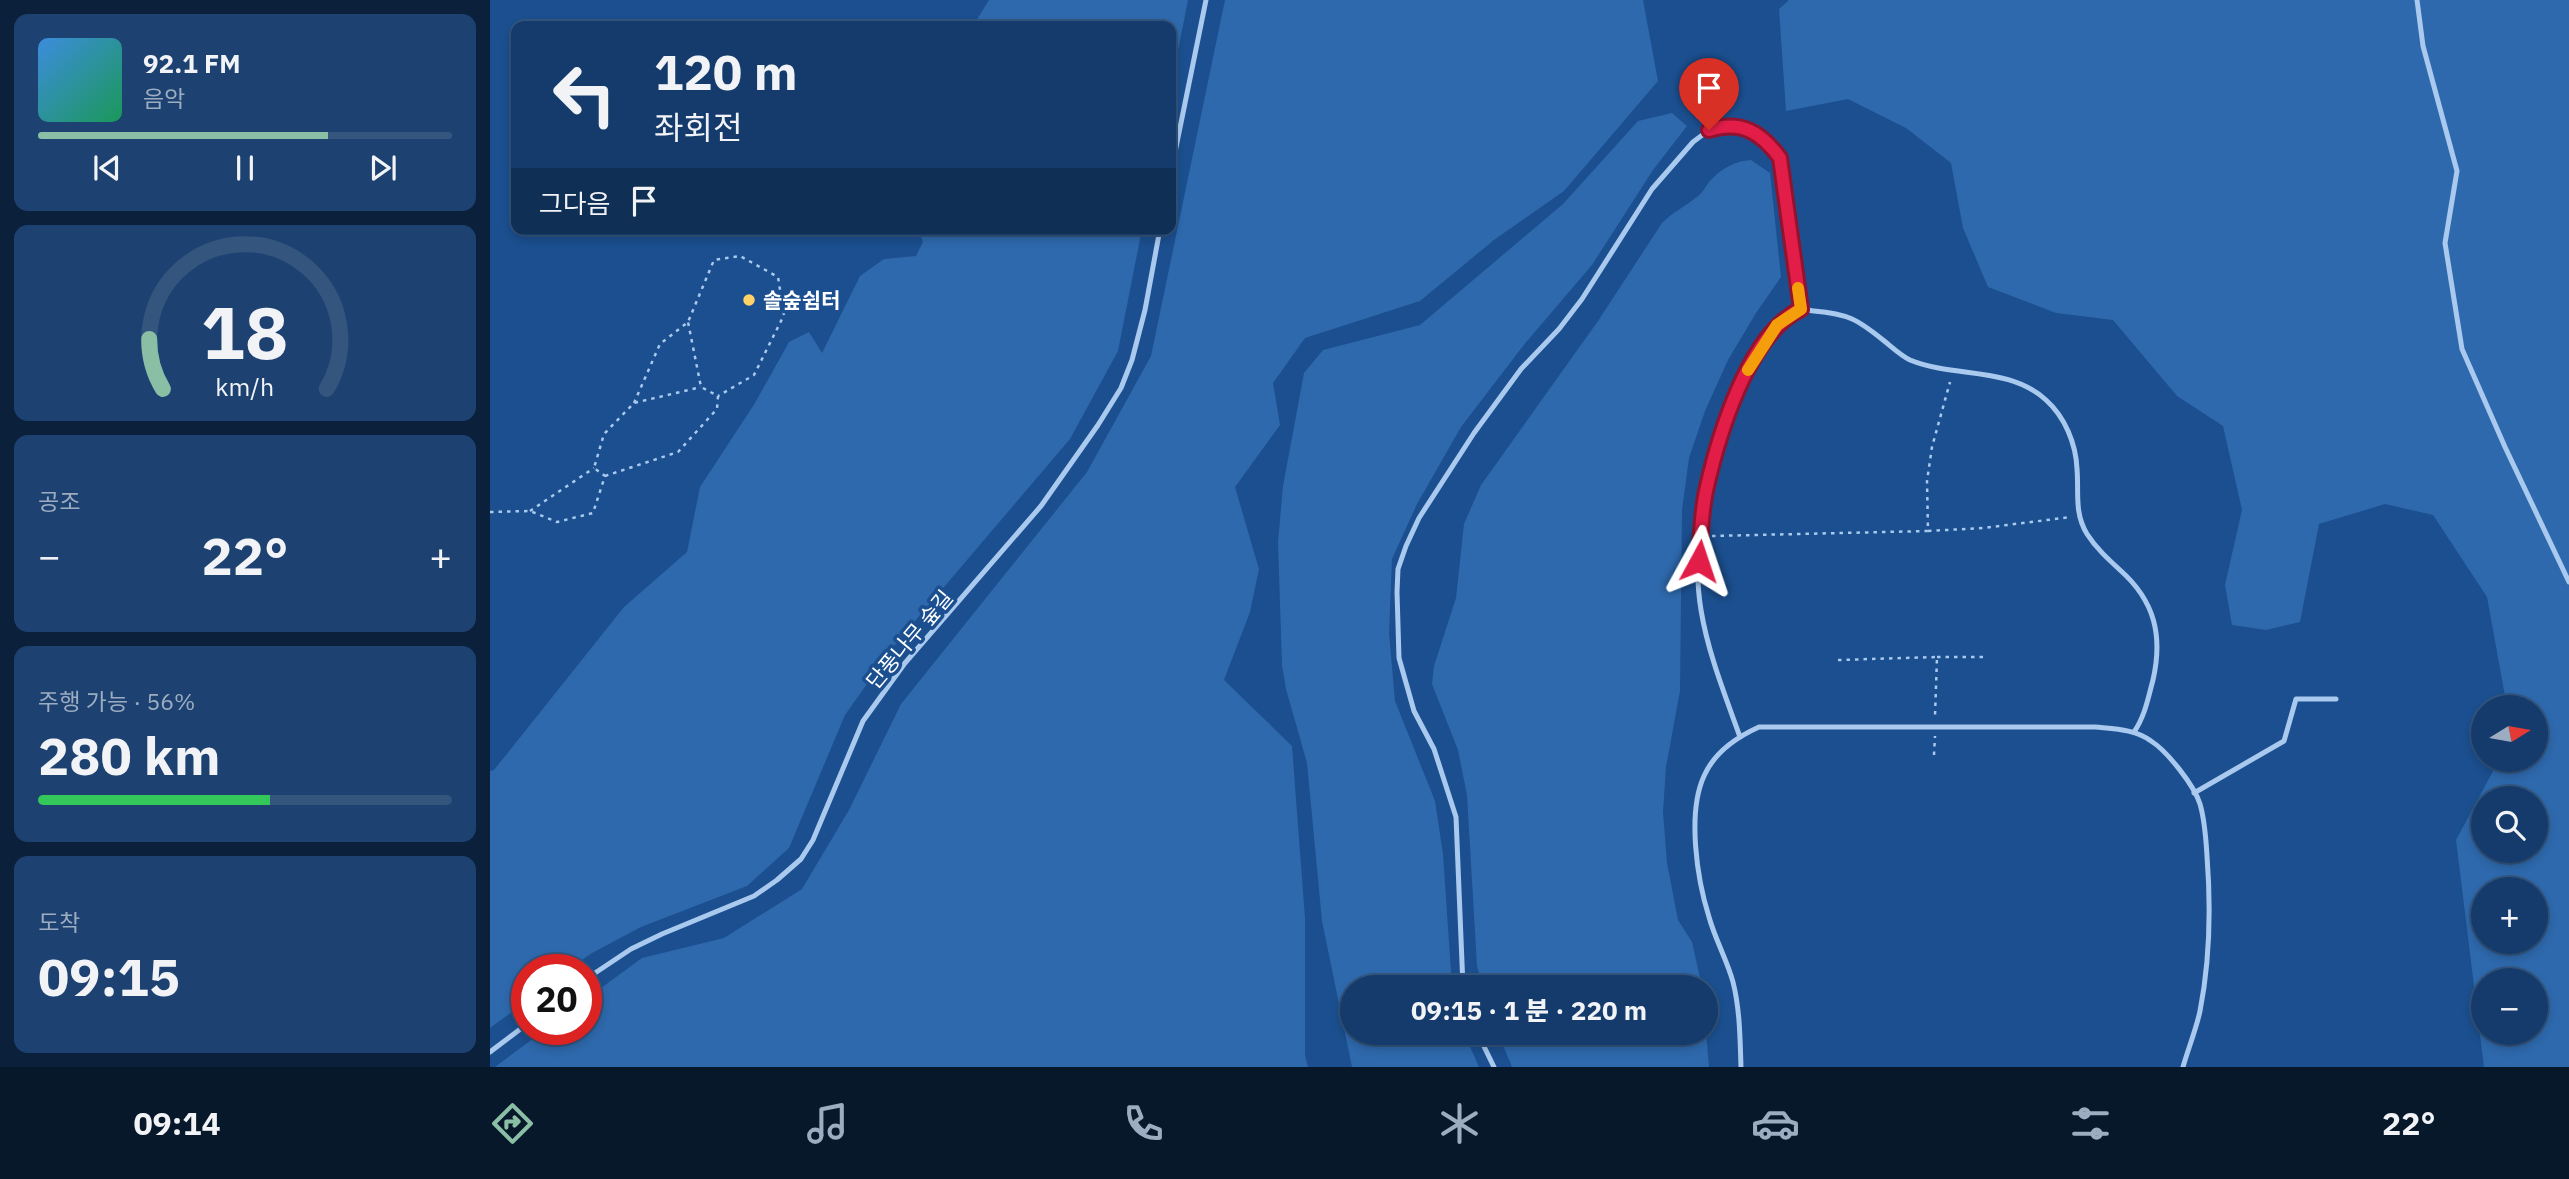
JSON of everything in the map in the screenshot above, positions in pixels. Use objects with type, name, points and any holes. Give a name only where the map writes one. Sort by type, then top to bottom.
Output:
[{"type":"lane","points":[[1176,147],[1206,0]]},
{"type":"lane","points":[[2417,0],[2423,46],[2457,171],[2445,243],[2462,349],[2569,582]]},
{"type":"lane","points":[[1463,975],[1456,817],[1434,749],[1414,711],[1399,658],[1396,624],[1398,569],[1419,519],[1474,433],[1521,369],[1559,329],[1582,299],[1652,189],[1693,142],[1709,130],[1725,125],[1742,127],[1771,146],[1780,158],[1801,309]]},
{"type":"lane","name":"단풍나무 숲길","points":[[602,969],[641,944],[754,896],[801,859],[813,840],[863,721],[905,663],[1041,506],[1121,388],[1132,360],[1159,235]]},
{"type":"lane","points":[[1740,737],[1707,638],[1700,607],[1698,577],[1706,494],[1718,445],[1739,385],[1777,325],[1801,309],[1829,311],[1860,321],[1906,358],[1938,370],[2006,379],[2028,388],[2046,400],[2061,418],[2076,454],[2078,516],[2095,546],[2122,572],[2150,608],[2156,630],[2159,643],[2156,665],[2142,720],[2134,732]]},
{"type":"lane","points":[[2194,793],[2284,741],[2296,699],[2336,699]]},
{"type":"lane","points":[[1741,1067],[1737,1001],[1732,979],[1708,915],[1700,878],[1696,813],[1703,776],[1712,762],[1740,737],[1759,727],[2095,727],[2134,732],[2152,741],[2181,772],[2199,801],[2205,828],[2210,912],[2207,967],[2199,1013],[2183,1067]]},
{"type":"lane","points":[[490,1052],[511,1036]]},
{"type":"lane","points":[[1484,1045],[1494,1067]]},
{"type":"path","points":[[530,511],[594,468],[604,434],[634,403],[660,344],[688,322],[714,260],[740,256],[778,278],[784,315],[754,375],[718,396]]},
{"type":"path","points":[[688,322],[701,387]]},
{"type":"path","points":[[1928,531],[1927,481],[1932,447],[1953,372]]},
{"type":"path","points":[[634,403],[701,387],[718,396]]},
{"type":"path","points":[[605,476],[678,452],[717,409],[718,396]]},
{"type":"path","points":[[594,468],[605,476]]},
{"type":"path","points":[[490,512],[530,511],[557,522],[593,513],[605,476]]},
{"type":"path","points":[[1701,536],[1928,531],[1983,528],[2078,516]]},
{"type":"path","points":[[1935,697],[1937,657]]},
{"type":"path","points":[[1838,660],[1984,657]]},
{"type":"shaded area","points":[[989,0],[1188,0],[1176,61],[1176,21],[976,21]]},
{"type":"shaded area","points":[[1225,0],[1643,0],[1658,81],[1564,191],[1494,240],[1420,301],[1305,338],[1273,383],[1280,425],[1235,487],[1259,569],[1250,612],[1224,680],[1292,746],[1305,918],[1305,1055],[1308,1067],[495,1067],[525,1045],[602,1045],[602,987],[642,958],[724,938],[802,889],[849,810],[901,704],[1087,472],[1151,356]]},
{"type":"shaded area","points":[[1789,0],[2569,0],[2569,1067],[2484,1067],[2481,1045],[2548,1045],[2548,968],[2472,968],[2456,840],[2471,812],[2471,863],[2548,863],[2548,786],[2485,786],[2493,772],[2548,772],[2548,695],[2505,695],[2487,597],[2433,515],[2385,504],[2319,524],[2300,622],[2266,630],[2232,625],[2225,585],[2242,510],[2223,426],[2177,396],[2113,320],[2056,313],[1988,287],[1963,228],[1951,163],[1906,128],[1848,99],[1786,111],[1779,9]]},
{"type":"shaded area","points":[[1672,113],[1687,126],[1653,170],[1592,265],[1523,346],[1461,427],[1417,504],[1392,559],[1389,633],[1395,701],[1435,801],[1443,854],[1451,975],[1340,975],[1340,1009],[1322,921],[1307,763],[1282,665],[1278,542],[1283,486],[1304,373],[1323,350],[1420,325],[1563,204],[1638,121]]},
{"type":"shaded area","points":[[1751,160],[1770,173],[1781,277],[1728,360],[1705,411],[1689,458],[1682,510],[1680,691],[1666,767],[1663,812],[1667,863],[1678,920],[1692,942],[1699,975],[1480,975],[1467,795],[1458,750],[1432,684],[1434,666],[1456,598],[1464,524],[1481,485],[1598,321],[1662,223],[1700,194],[1720,172]]},
{"type":"shaded area","points":[[920,235],[1141,235],[1118,351],[1070,439],[893,647],[845,715],[789,848],[747,886],[641,927],[591,954],[511,954],[511,1013],[490,1028],[490,771],[494,770],[624,607],[687,552],[700,487],[755,403],[789,342],[809,332],[822,353],[860,276],[884,259],[916,256],[923,242]]},
{"type":"shaded area","points":[[1347,1045],[1469,1045],[1479,1067],[1352,1067]]},
{"type":"shaded area","points":[[1503,1045],[1707,1045],[1709,1067],[1512,1067]]},
{"type":"slow traffic","points":[[1748,370],[1777,325],[1801,309],[1798,288]]},
{"type":"place","name":"솔숲쉼터","points":[[749,300]]},
{"type":"route","points":[[1699,561],[1706,494],[1718,445],[1739,385],[1777,325],[1801,309],[1780,158],[1771,146],[1742,127],[1725,125],[1709,130]]}]
